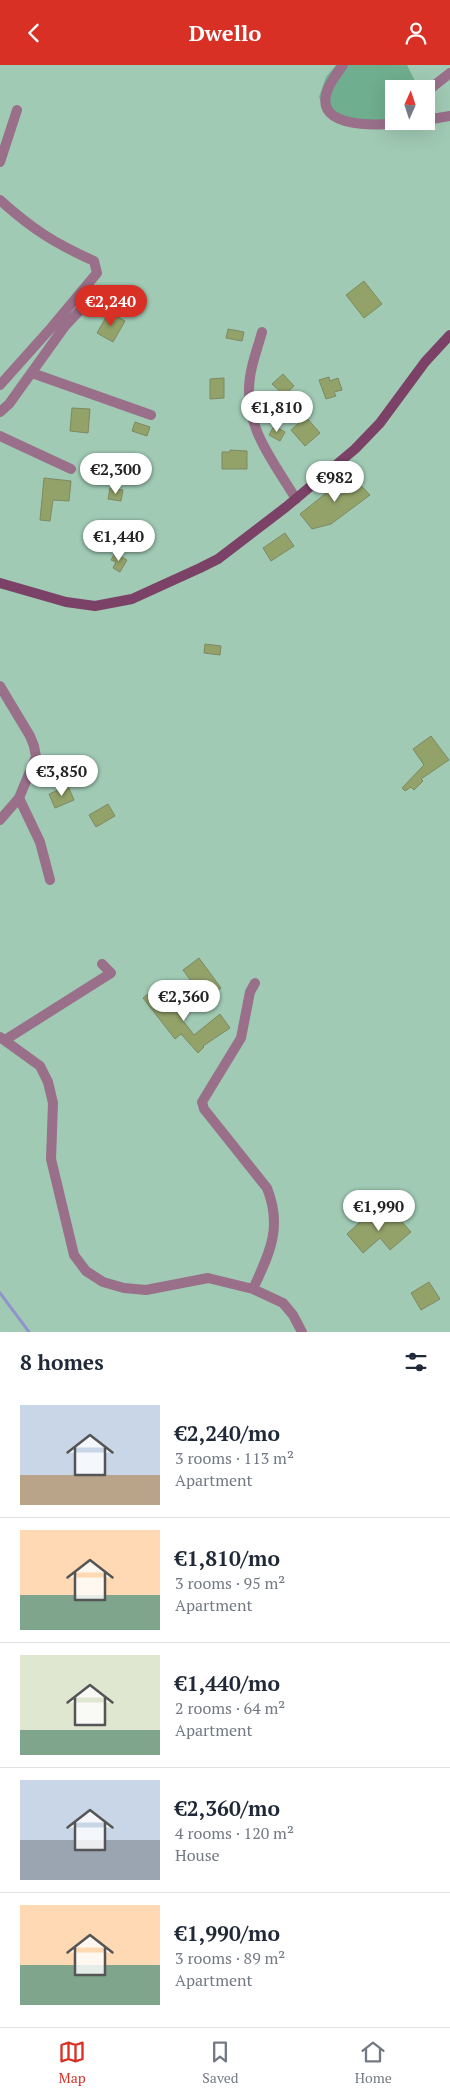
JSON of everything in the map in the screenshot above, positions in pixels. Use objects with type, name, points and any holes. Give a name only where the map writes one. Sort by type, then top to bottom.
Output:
[{"type":"main road","points":[[0,583],[66,602],[95,606],[132,599],[218,559],[296,499],[368,437],[425,362],[450,335]]},
{"type":"street","points":[[344,65],[325,96],[325,103],[330,113],[356,123],[385,125]]},
{"type":"street","points":[[435,85],[450,73]]},
{"type":"street","points":[[0,162],[17,110]]},
{"type":"street","points":[[435,118],[450,116]]},
{"type":"street","points":[[0,200],[29,226],[59,245],[94,261],[97,273],[0,385]]},
{"type":"street","points":[[0,412],[9,405],[65,325],[82,309],[106,293]]},
{"type":"street","points":[[262,332],[250,375],[249,410],[259,439],[296,499]]},
{"type":"street","points":[[32,373],[152,415]]},
{"type":"street","points":[[0,436],[71,469]]},
{"type":"street","points":[[0,686],[34,746],[36,757],[19,798],[0,820]]},
{"type":"street","points":[[19,798],[40,842],[50,880]]},
{"type":"street","points":[[102,964],[111,973],[2,1039],[40,1066],[48,1082],[52,1103],[51,1159],[74,1255],[86,1271],[103,1282],[124,1288],[146,1290],[208,1278],[253,1289],[283,1303],[293,1315],[302,1332]]},
{"type":"street","points":[[253,1289],[271,1250],[273,1240],[272,1201],[267,1188],[204,1109],[202,1102],[241,1039],[250,992],[255,983]]},
{"type":"green space","points":[[0,65],[450,65],[450,1332],[0,1332]]},
{"type":"green space","points":[[336,65],[407,65],[414,80],[385,80],[385,122],[374,124],[328,115],[319,97],[326,77]]},
{"type":"building","points":[[364,281],[382,304],[364,318],[346,295]]},
{"type":"building","points":[[125,286],[131,296],[122,302],[116,292]]},
{"type":"building","points":[[109,312],[125,321],[113,342],[97,333]]},
{"type":"building","points":[[228,329],[244,332],[242,341],[226,338]]},
{"type":"building","points":[[283,374],[294,386],[284,395],[272,384]]},
{"type":"building","points":[[329,377],[330,381],[338,378],[342,390],[334,392],[336,396],[326,399],[319,380]]},
{"type":"building","points":[[224,378],[224,398],[210,399],[210,379]]},
{"type":"building","points":[[72,408],[90,409],[88,433],[70,431]]},
{"type":"building","points":[[306,417],[320,433],[305,446],[291,430]]},
{"type":"building","points":[[135,422],[150,427],[147,436],[132,431]]},
{"type":"building","points":[[274,426],[285,432],[280,441],[269,435]]},
{"type":"building","points":[[230,450],[247,451],[247,469],[222,469],[222,452],[230,452]]},
{"type":"building","points":[[350,474],[370,495],[331,524],[312,529],[300,514]]},
{"type":"building","points":[[44,478],[71,481],[69,501],[53,500],[50,521],[40,520]]},
{"type":"building","points":[[110,488],[123,490],[121,501],[108,499]]},
{"type":"building","points":[[285,533],[294,546],[271,561],[263,548]]},
{"type":"building","points":[[115,553],[127,560],[120,572],[113,568],[116,562],[111,560]]},
{"type":"building","points":[[205,644],[221,646],[220,655],[204,653]]},
{"type":"building","points":[[431,736],[449,760],[421,779],[423,781],[414,790],[411,787],[405,791],[402,788],[424,765],[413,749]]},
{"type":"building","points":[[68,786],[74,800],[55,808],[49,794]]},
{"type":"building","points":[[108,804],[115,816],[96,827],[89,815]]},
{"type":"building","points":[[199,958],[221,988],[205,1000],[183,970]]},
{"type":"building","points":[[157,987],[194,1035],[220,1014],[230,1028],[203,1046],[198,1053],[181,1034],[175,1039],[143,998]]},
{"type":"building","points":[[371,1212],[381,1223],[393,1212],[411,1232],[390,1250],[380,1238],[363,1253],[347,1234]]},
{"type":"building","points":[[429,1282],[440,1299],[421,1310],[411,1293]]},
{"type":"waterway","points":[[0,1293],[29,1332]]}]
